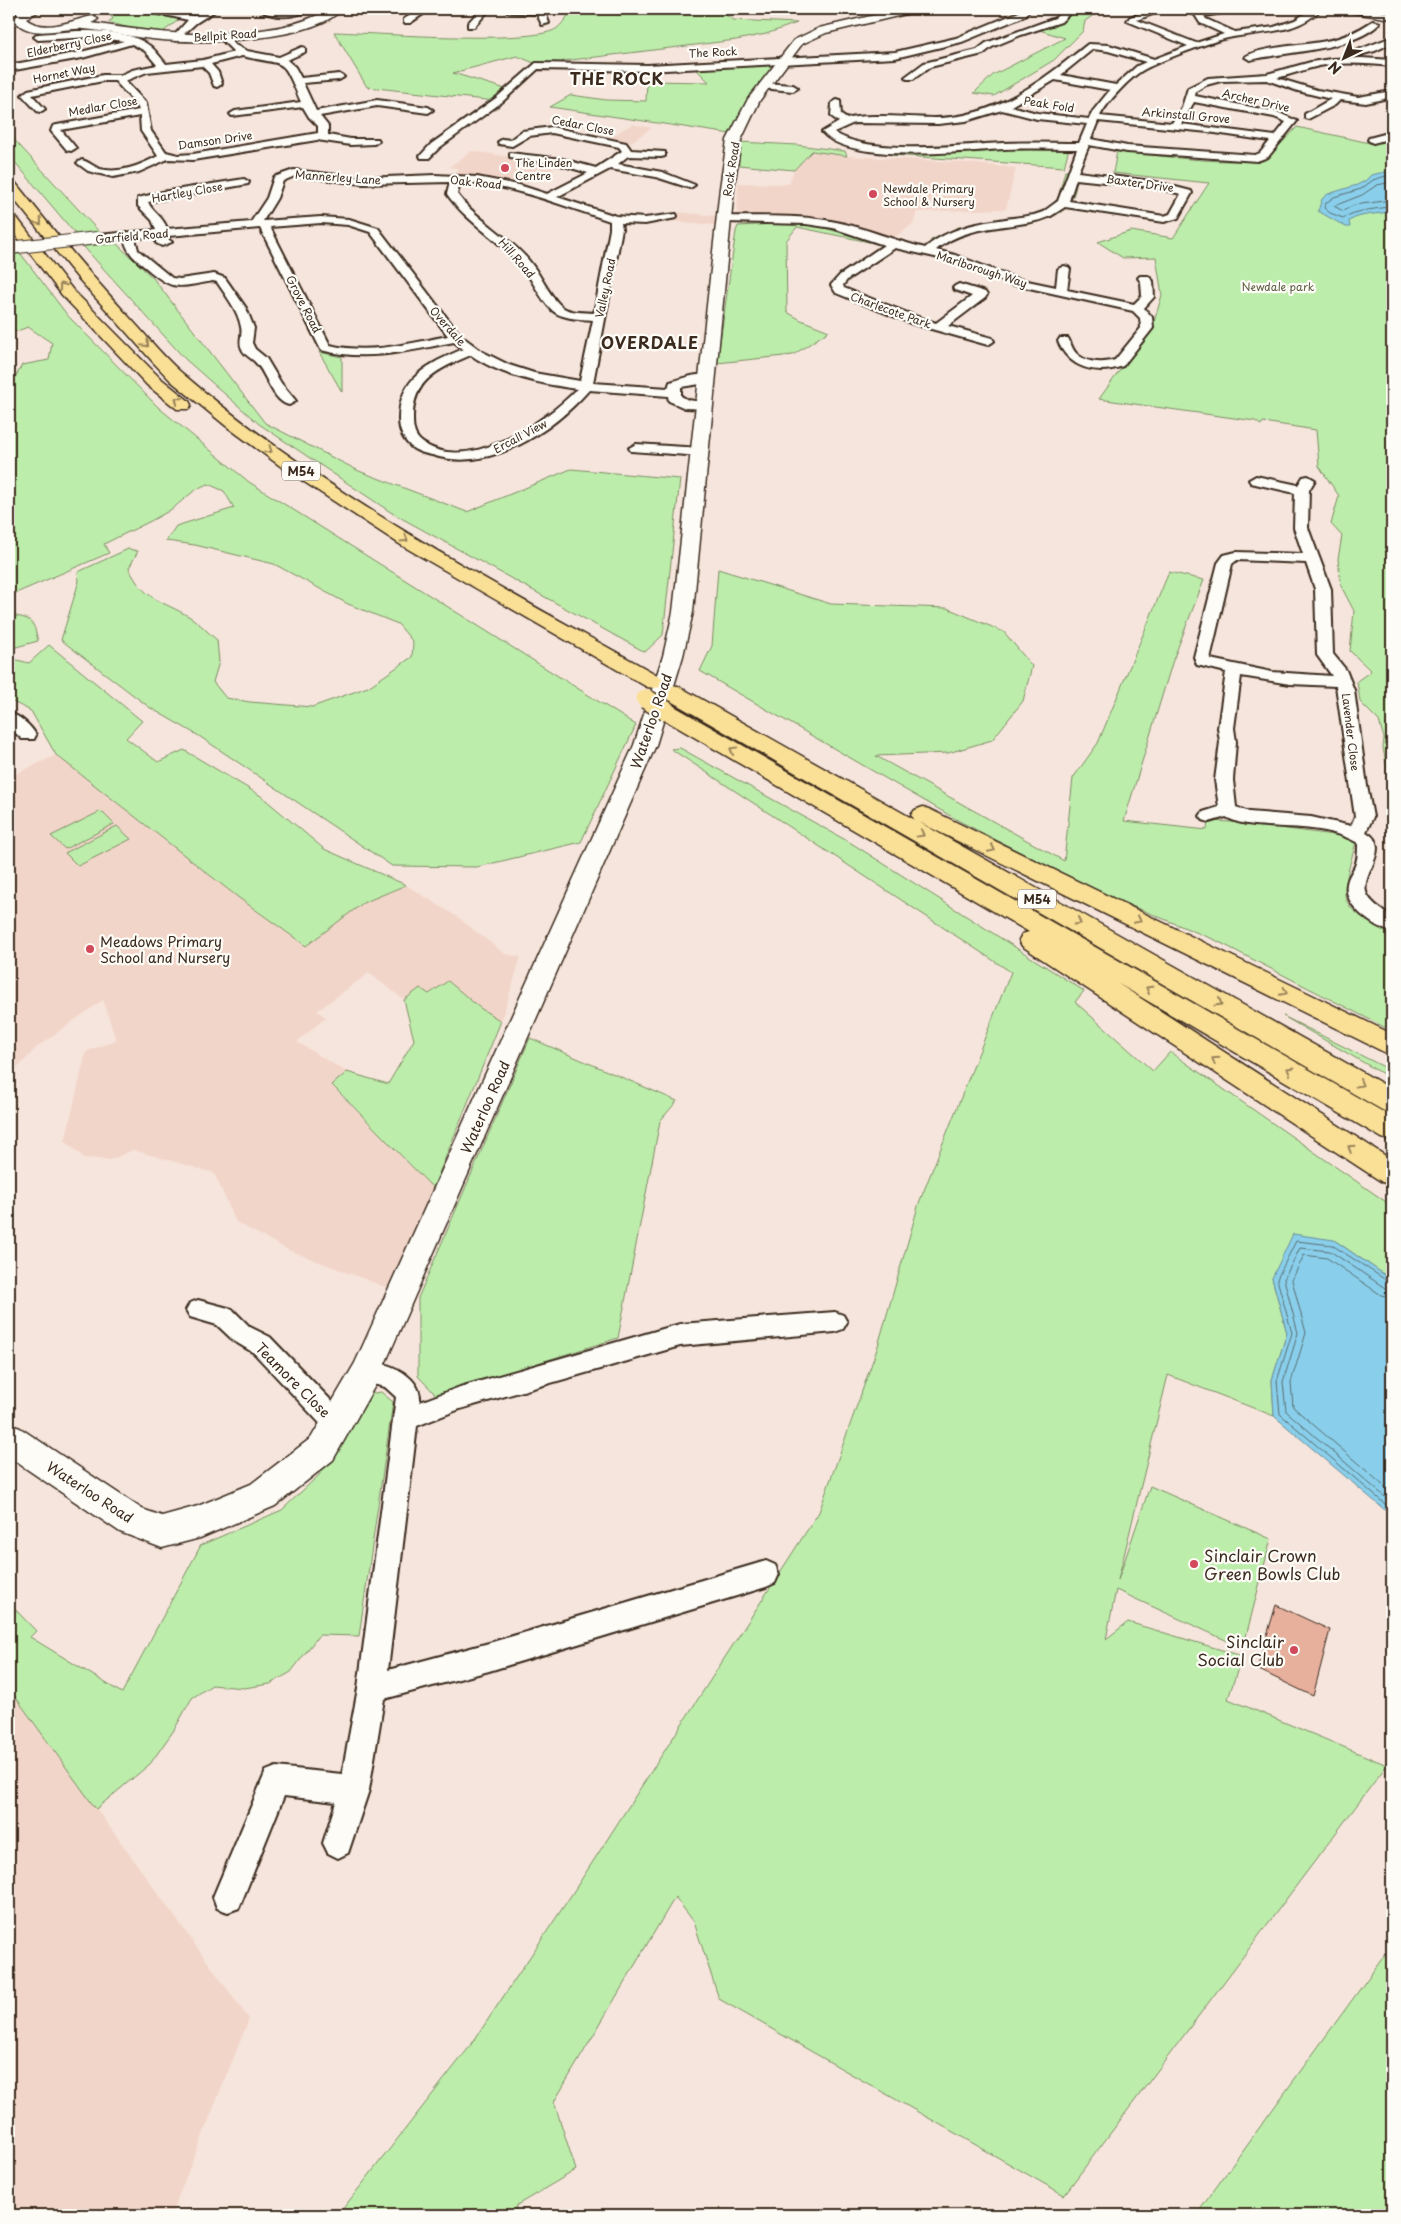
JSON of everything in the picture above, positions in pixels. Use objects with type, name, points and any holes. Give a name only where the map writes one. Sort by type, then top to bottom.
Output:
[{"type":"highway","name":"M54","points":[[9,184],[92,285],[176,376],[251,437],[346,503],[658,695],[775,774],[1392,1174]]},
{"type":"highway","points":[[9,217],[67,292],[153,381],[199,418]]},
{"type":"highway","name":"M54","points":[[260,464],[292,486]]},
{"type":"highway","points":[[356,529],[552,644]]},
{"type":"highway","name":"M54","points":[[658,695],[1043,873],[1392,1046]]},
{"type":"highway","name":"M54","points":[[658,695],[1392,1102]]},
{"type":"highway","name":"M54","points":[[775,774],[1392,1130]]},
{"type":"street","points":[[18,21],[36,9]]},
{"type":"street","points":[[176,38],[184,27],[194,19],[214,9]]},
{"type":"street","points":[[264,9],[280,14],[290,14],[304,10]]},
{"type":"street","name":"Bellpit Road","points":[[74,25],[176,38],[228,36],[288,28],[324,17],[336,9]]},
{"type":"street","points":[[407,22],[422,12],[422,9]]},
{"type":"street","points":[[471,25],[486,9]]},
{"type":"street","points":[[508,9],[529,9],[541,12],[545,23]]},
{"type":"street","name":"Rock Road","points":[[706,406],[724,220],[734,140],[754,100],[798,42],[813,33],[915,9]]},
{"type":"street","name":"The Rock","points":[[391,180],[420,161],[442,141],[513,89],[536,66],[647,68],[885,55],[959,40],[1022,14],[1026,9]]},
{"type":"street","points":[[910,77],[927,65],[980,52],[989,45],[1018,33],[1058,20],[1066,13],[1066,9]]},
{"type":"street","points":[[1162,9],[1133,19],[1131,22],[1201,44],[1220,46]]},
{"type":"street","points":[[1187,9],[1200,14],[1229,9]]},
{"type":"street","points":[[1300,9],[1315,10]]},
{"type":"street","points":[[1348,9],[1392,15]]},
{"type":"street","points":[[928,251],[941,240],[967,229],[1036,218],[1048,214],[1063,203],[1084,143],[1100,106],[1130,75],[1154,62],[1232,34],[1288,26],[1298,22],[1315,10]]},
{"type":"street","points":[[159,11],[194,19]]},
{"type":"street","points":[[18,21],[52,28],[74,25],[96,12]]},
{"type":"street","name":"Bellpit Road","points":[[96,12],[109,28]]},
{"type":"street","points":[[1200,14],[1203,21],[1232,34]]},
{"type":"street","points":[[1366,14],[1392,15]]},
{"type":"street","points":[[1250,57],[1280,51],[1324,46],[1380,24],[1366,14]]},
{"type":"street","points":[[38,37],[67,33],[134,41],[146,48],[164,67]]},
{"type":"street","points":[[228,36],[226,42],[230,47],[241,53],[279,60],[290,67],[312,115],[323,126],[323,135],[318,137]]},
{"type":"street","points":[[1364,61],[1354,52],[1372,49],[1392,40]]},
{"type":"street","name":"Elderberry Close","points":[[9,68],[82,56],[134,41]]},
{"type":"street","points":[[838,103],[836,116],[846,122],[861,120],[951,120],[966,118],[1002,107],[1053,77],[1091,46],[1109,48],[1154,62]]},
{"type":"street","points":[[279,60],[305,50]]},
{"type":"street","points":[[122,78],[138,71],[204,63],[241,53]]},
{"type":"street","points":[[1241,53],[1259,63],[1270,76],[1288,86],[1367,100],[1392,94]]},
{"type":"street","points":[[1175,127],[1179,116],[1187,107],[1190,98],[1189,94],[1192,89],[1207,82],[1227,78],[1270,76],[1313,65],[1364,61],[1392,63]]},
{"type":"street","points":[[204,63],[214,72],[217,84]]},
{"type":"street","points":[[297,81],[339,75],[349,76]]},
{"type":"street","points":[[1053,77],[1117,88]]},
{"type":"street","name":"Hornet Way","points":[[50,105],[39,108],[27,95],[28,93],[103,78],[122,78]]},
{"type":"street","name":"Damson Drive","points":[[122,78],[120,80],[141,103],[146,131],[162,154],[167,156],[193,158],[318,137],[352,142],[374,141]]},
{"type":"street","points":[[764,86],[793,88]]},
{"type":"street","points":[[1308,116],[1332,103],[1339,96]]},
{"type":"street","name":"Archer Drive","points":[[846,122],[829,131],[828,134],[838,140],[859,147],[942,150],[1084,143],[1163,152],[1188,141],[1244,158],[1257,158],[1264,154],[1292,121],[1277,115],[1190,98]]},
{"type":"street","points":[[312,115],[377,103],[428,110]]},
{"type":"street","points":[[235,114],[306,104]]},
{"type":"street","name":"Peak Fold","points":[[1002,107],[1037,116],[1093,120]]},
{"type":"street","name":"Medlar Close","points":[[82,142],[70,146],[56,131],[57,128],[144,112]]},
{"type":"street","points":[[1290,113],[1318,119]]},
{"type":"street","name":"Arkinstall Grove","points":[[1093,120],[1175,127],[1188,141],[1224,130],[1276,139]]},
{"type":"street","name":"Cedar Close","points":[[503,142],[512,143],[526,133],[552,130],[622,145],[627,150],[626,153]]},
{"type":"street","points":[[1373,140],[1392,134]]},
{"type":"street","name":"Cedar Close","points":[[549,197],[597,172],[626,153],[661,154]]},
{"type":"street","points":[[514,155],[562,162],[597,172]]},
{"type":"street","points":[[88,165],[94,172],[110,174],[137,170],[167,156]]},
{"type":"street","points":[[608,165],[658,174],[690,185]]},
{"type":"street","name":"Mannerley Lane","points":[[259,225],[272,198],[277,180],[284,175],[302,174],[363,181],[391,180]]},
{"type":"street","name":"Baxter Drive","points":[[1063,203],[1164,220],[1174,216],[1187,193],[1182,189],[1160,185],[1072,175]]},
{"type":"street","name":"Oak Road","points":[[391,180],[457,179],[506,185],[615,219],[645,221],[672,216]]},
{"type":"street","name":"Hill Road","points":[[457,179],[452,189],[452,194],[459,204],[503,240],[526,264],[557,309],[571,314],[598,317]]},
{"type":"street","name":"Hartley Close","points":[[163,233],[159,220],[143,206],[142,200],[244,182]]},
{"type":"street","name":"Valley Road","points":[[586,386],[616,229],[615,219]]},
{"type":"street","name":"Overdale","points":[[259,225],[336,220],[364,225],[374,230],[456,338],[470,350],[491,362],[533,377],[586,386],[674,392]]},
{"type":"street","name":"Marlborough Way","points":[[724,220],[806,221],[835,225],[893,244],[951,257],[1015,282],[1137,308]]},
{"type":"street","name":"Garfield Road","points":[[9,248],[97,238],[259,225]]},
{"type":"street","name":"Grove Road","points":[[259,225],[325,347],[338,352],[394,350],[456,338]]},
{"type":"street","points":[[163,233],[162,243],[206,235]]},
{"type":"street","points":[[129,236],[133,251],[168,281],[180,283],[214,277],[222,280],[239,306],[248,328],[246,344],[249,351],[262,361],[280,391],[289,401]]},
{"type":"street","name":"Charlecote Park","points":[[893,244],[844,277],[838,282],[838,288],[845,294],[888,308],[914,320],[988,341]]},
{"type":"street","points":[[1051,274],[1064,272],[1061,292]]},
{"type":"street","points":[[1064,341],[1070,354],[1080,362],[1114,365],[1119,362],[1147,328],[1146,317],[1137,308],[1148,297],[1147,282],[1143,275]]},
{"type":"street","points":[[938,327],[980,295],[959,288]]},
{"type":"street","name":"Ercall View","points":[[470,350],[435,367],[422,376],[407,398],[405,427],[411,439],[420,448],[437,454],[452,456],[485,454],[542,426],[576,399],[586,386]]},
{"type":"street","points":[[435,367],[491,362]]},
{"type":"street","points":[[706,406],[685,404],[674,398],[674,392],[676,385],[692,380],[708,379]]},
{"type":"street","points":[[280,391],[297,386]]},
{"type":"street","name":"Waterloo Road","points":[[9,1439],[132,1521],[162,1532],[200,1522],[264,1494],[322,1449],[366,1372],[645,745],[673,656],[683,612],[706,406]]},
{"type":"street","points":[[636,448],[700,452]]},
{"type":"street","name":"Lavender Close","points":[[1256,480],[1305,485],[1301,528],[1323,589],[1322,619],[1325,655],[1338,670],[1346,690],[1358,786],[1364,817],[1357,832]]},
{"type":"street","points":[[1312,559],[1236,556],[1229,558],[1225,563],[1202,657],[1203,662],[1234,670],[1323,682],[1342,681]]},
{"type":"street","points":[[1228,810],[1224,780],[1228,742],[1226,728],[1234,670]]},
{"type":"street","points":[[11,722],[28,735]]},
{"type":"street","points":[[1209,816],[1228,810],[1249,818],[1341,828],[1357,832],[1367,840],[1366,862],[1356,885],[1359,896],[1378,916],[1392,925]]},
{"type":"street","name":"Teamore Close","points":[[198,1310],[224,1316],[242,1334],[262,1345],[336,1424]]},
{"type":"street","points":[[404,1419],[460,1398],[680,1335],[835,1322]]},
{"type":"street","points":[[338,1843],[354,1790],[372,1688],[408,1397],[405,1386],[386,1377],[366,1372]]},
{"type":"street","points":[[372,1688],[489,1657],[766,1574]]},
{"type":"street","points":[[228,1897],[276,1781],[354,1790]]},
{"type":"shaded area","points":[[632,124],[652,128],[631,142],[611,137]]},
{"type":"shaded area","name":"The Linden Centre","points":[[472,151],[545,162],[546,166],[555,168],[524,185],[452,176],[460,169],[449,167]]},
{"type":"shaded area","name":"Newdale Primary School & Nursery","points":[[812,151],[847,156],[957,162],[1016,168],[1006,209],[917,212],[913,224],[891,240],[849,226],[737,215],[738,183],[789,184],[794,170]]},
{"type":"shaded area","points":[[675,212],[718,216],[716,225],[667,221]]},
{"type":"shaded area","points":[[56,755],[239,898],[305,946],[363,903],[406,885],[456,916],[505,954],[521,957],[501,1021],[480,1008],[448,981],[429,994],[420,989],[404,1000],[369,973],[317,1011],[326,1017],[297,1042],[347,1072],[332,1086],[433,1188],[393,1290],[288,1250],[236,1222],[214,1173],[133,1150],[110,1160],[84,1158],[65,1141],[86,1052],[116,1040],[103,1000],[37,1047],[9,1077],[9,777]]},
{"type":"shaded area","points":[[9,1688],[249,2019],[171,2215],[9,2215]]},
{"type":"green space","points":[[113,9],[150,9],[153,15],[180,19],[160,34],[108,22],[113,19],[108,12]]},
{"type":"green space","points":[[573,9],[718,9],[733,20],[797,23],[766,34],[736,40],[563,61],[560,67],[544,67],[517,56],[453,73],[509,90],[495,101],[367,87],[334,32],[450,37],[541,34],[556,29]]},
{"type":"green space","points":[[1073,9],[1112,9],[1095,14],[1085,21],[1083,31],[1054,60],[994,96],[974,93],[993,75],[1065,38],[1036,29],[1065,20]]},
{"type":"green space","points":[[777,62],[731,134],[550,107],[571,95],[606,100],[646,101],[647,81],[709,82],[694,67]]},
{"type":"green space","name":"Newdale park","points":[[1297,127],[1374,144],[1377,141],[1392,136],[1392,795],[1383,748],[1384,738],[1379,721],[1360,702],[1357,681],[1371,671],[1350,651],[1354,611],[1341,586],[1338,559],[1342,536],[1331,524],[1339,496],[1319,466],[1316,430],[1263,422],[1261,425],[1255,421],[1099,399],[1153,325],[1162,295],[1156,257],[1123,258],[1098,242],[1131,231],[1173,238],[1209,183],[1113,173],[1117,151],[1210,160],[1248,161],[1266,159]]},
{"type":"green space","points":[[9,134],[102,235],[78,237],[9,155]]},
{"type":"green space","points":[[739,142],[797,145],[845,151],[847,156],[812,151],[794,170],[738,165]]},
{"type":"green space","points":[[1019,148],[1069,148],[1064,167],[892,155],[970,153]]},
{"type":"green space","points":[[1065,171],[1073,171],[1078,176],[1072,198],[1065,208],[1056,215],[1032,223],[974,232],[929,248],[931,240],[959,227],[1022,218],[1047,209],[1058,198]]},
{"type":"green space","points":[[796,223],[821,227],[883,245],[797,227],[786,241],[787,312],[801,320],[829,331],[793,355],[717,363],[738,226]]},
{"type":"green space","points":[[117,244],[153,278],[265,423],[359,471],[467,512],[571,469],[680,479],[663,635],[645,652],[392,513],[259,424],[185,359],[83,246]]},
{"type":"green space","points":[[9,254],[21,254],[68,316],[159,408],[249,482],[636,725],[581,842],[477,867],[392,866],[199,736],[149,707],[61,640],[79,581],[78,572],[128,549],[138,551],[129,568],[141,587],[155,598],[194,619],[217,640],[219,662],[213,682],[226,698],[312,707],[368,687],[412,657],[413,642],[398,624],[348,604],[274,564],[195,545],[166,541],[176,526],[234,508],[224,491],[208,484],[197,489],[152,521],[104,544],[109,553],[9,596],[9,381],[16,376],[22,365],[49,360],[52,343],[28,327],[9,334]]},
{"type":"green space","points":[[319,352],[342,357],[342,392]]},
{"type":"green space","points":[[718,569],[831,604],[947,608],[1004,632],[1032,666],[1023,701],[992,740],[948,753],[876,756],[1064,861],[1073,778],[1098,743],[1169,572],[1204,580],[1173,660],[1124,821],[1207,830],[1208,821],[1233,822],[1357,838],[1347,878],[1346,899],[1355,912],[1392,933],[1392,1031],[1215,940],[1098,892],[961,822],[700,671],[712,646]]},
{"type":"green space","points":[[9,612],[11,615],[28,619],[31,622],[38,641],[9,649]]},
{"type":"green space","points":[[49,645],[142,721],[126,738],[158,762],[184,750],[261,796],[324,849],[406,885],[363,903],[306,946],[239,898],[56,755],[31,711],[9,700],[9,658],[29,663]]},
{"type":"green space","points":[[680,748],[851,843],[1084,991],[1075,1002],[1153,1071],[1170,1052],[1392,1206],[1392,1280],[1334,1240],[1272,1278],[1287,1333],[1272,1380],[1274,1416],[1168,1375],[1118,1580],[1150,1486],[1271,1539],[1243,1648],[1116,1590],[1106,1639],[1128,1622],[1242,1656],[1228,1699],[1387,1765],[1064,2195],[719,1999],[694,1922],[675,1897],[554,2102],[576,2170],[517,2205],[514,2215],[338,2215],[471,2045],[570,1897],[819,1512],[877,1349],[919,1203],[1011,972],[671,749]]},
{"type":"green space","points":[[1392,795],[1392,885],[1390,883]]},
{"type":"green space","points":[[101,811],[114,824],[65,849],[51,836]]},
{"type":"green space","points":[[117,826],[131,839],[78,866],[65,853]]},
{"type":"green space","points":[[448,981],[480,1008],[501,1021],[433,1188],[332,1085],[347,1072],[388,1084],[414,1040],[404,1000],[420,988],[429,994]]},
{"type":"green space","points":[[1283,1016],[1392,1071],[1392,1079]]},
{"type":"green space","points":[[530,1038],[677,1101],[660,1121],[618,1338],[436,1395],[418,1376],[418,1298]]},
{"type":"green space","points":[[381,1392],[393,1402],[359,1636],[319,1635],[291,1672],[270,1684],[244,1688],[212,1685],[192,1698],[174,1730],[150,1764],[96,1809],[9,1688],[9,1603],[36,1631],[30,1637],[122,1693],[201,1545],[282,1510],[319,1475],[343,1439],[367,1394]]},
{"type":"green space","points":[[1392,1945],[1392,2215],[1196,2215]]},
{"type":"water","points":[[1390,167],[1392,167],[1392,211],[1354,218],[1349,221],[1350,227],[1346,227],[1318,211],[1322,199],[1328,194],[1357,185],[1371,175],[1389,171]]},
{"type":"water","points":[[1293,1234],[1334,1240],[1392,1280],[1392,1516],[1274,1416],[1272,1380],[1287,1333],[1272,1278]]},
{"type":"building","name":"Sinclair Social Club","points":[[1276,1605],[1330,1630],[1313,1696],[1257,1669]]},
{"type":"place","name":"The Linden Centre","points":[[505,168]]},
{"type":"place","name":"Newdale Primary School & Nursery","points":[[873,194]]},
{"type":"place","name":"Meadows Primary School and Nursery","points":[[90,949]]},
{"type":"place","name":"Sinclair Crown Green Bowls Club","points":[[1194,1564]]},
{"type":"place","name":"Sinclair Social Club","points":[[1294,1650]]},
{"type":"district","name":"THE ROCK","points":[[617,78]]},
{"type":"district","name":"OVERDALE","points":[[650,342]]}]
